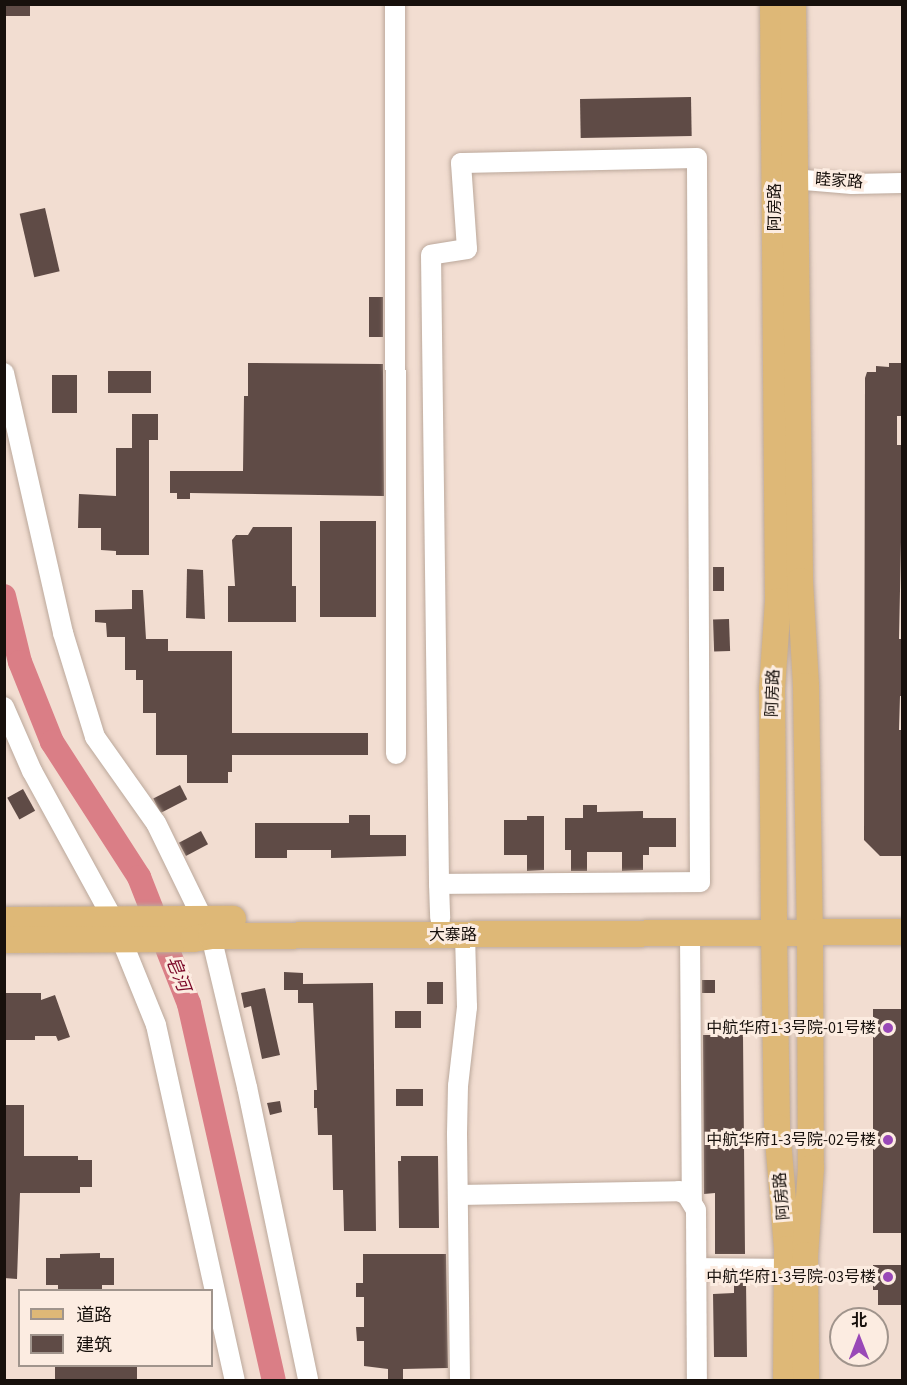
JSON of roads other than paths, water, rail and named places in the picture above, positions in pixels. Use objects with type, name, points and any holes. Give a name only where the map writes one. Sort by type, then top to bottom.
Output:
[{"type":"main road","name":"阿房路","points":[[773,4],[785,178],[807,774],[812,1168],[805,1255],[806,1380]]},
{"type":"main road","name":"阿房路","points":[[786,1380],[786,1269],[777,1127],[772,689],[778,601],[785,178],[793,4]]},
{"type":"main road","points":[[773,774],[807,774]]},
{"type":"main road","name":"大寨路","points":[[810,925],[903,917]]},
{"type":"main road","name":"大寨路","points":[[4,940],[127,929],[440,918],[810,925],[903,932]]},
{"type":"main road","name":"大寨路","points":[[4,920],[127,929]]},
{"type":"main road","name":"大寨路","points":[[198,928],[465,935],[690,934],[774,925]]},
{"type":"street","points":[[395,4],[396,754]]},
{"type":"street","points":[[440,884],[700,882],[697,158],[461,163],[467,249],[431,255],[440,918]]},
{"type":"street","name":"睦家路","points":[[785,178],[852,184],[903,183]]},
{"type":"street","points":[[4,373],[63,633],[95,737],[156,824],[198,928],[247,1087],[308,1380]]},
{"type":"street","points":[[4,707],[32,771],[127,929],[156,1025],[235,1380]]},
{"type":"street","points":[[690,934],[692,1200],[696,1210],[697,1380]]},
{"type":"street","points":[[460,1380],[458,1086],[467,1007],[465,935]]},
{"type":"street","points":[[458,1195],[679,1191],[692,1200]]},
{"type":"street","points":[[697,1268],[786,1269]]},
{"type":"waterway","name":"皂河","points":[[4,596],[20,662],[52,742],[139,877],[189,1004],[274,1380]]},
{"type":"place","name":"中航华府1-3号院-01号楼","points":[[888,1028]]},
{"type":"place","name":"中航华府1-3号院-02号楼","points":[[888,1140]]},
{"type":"place","name":"中航华府1-3号院-03号楼","points":[[888,1277]]}]
